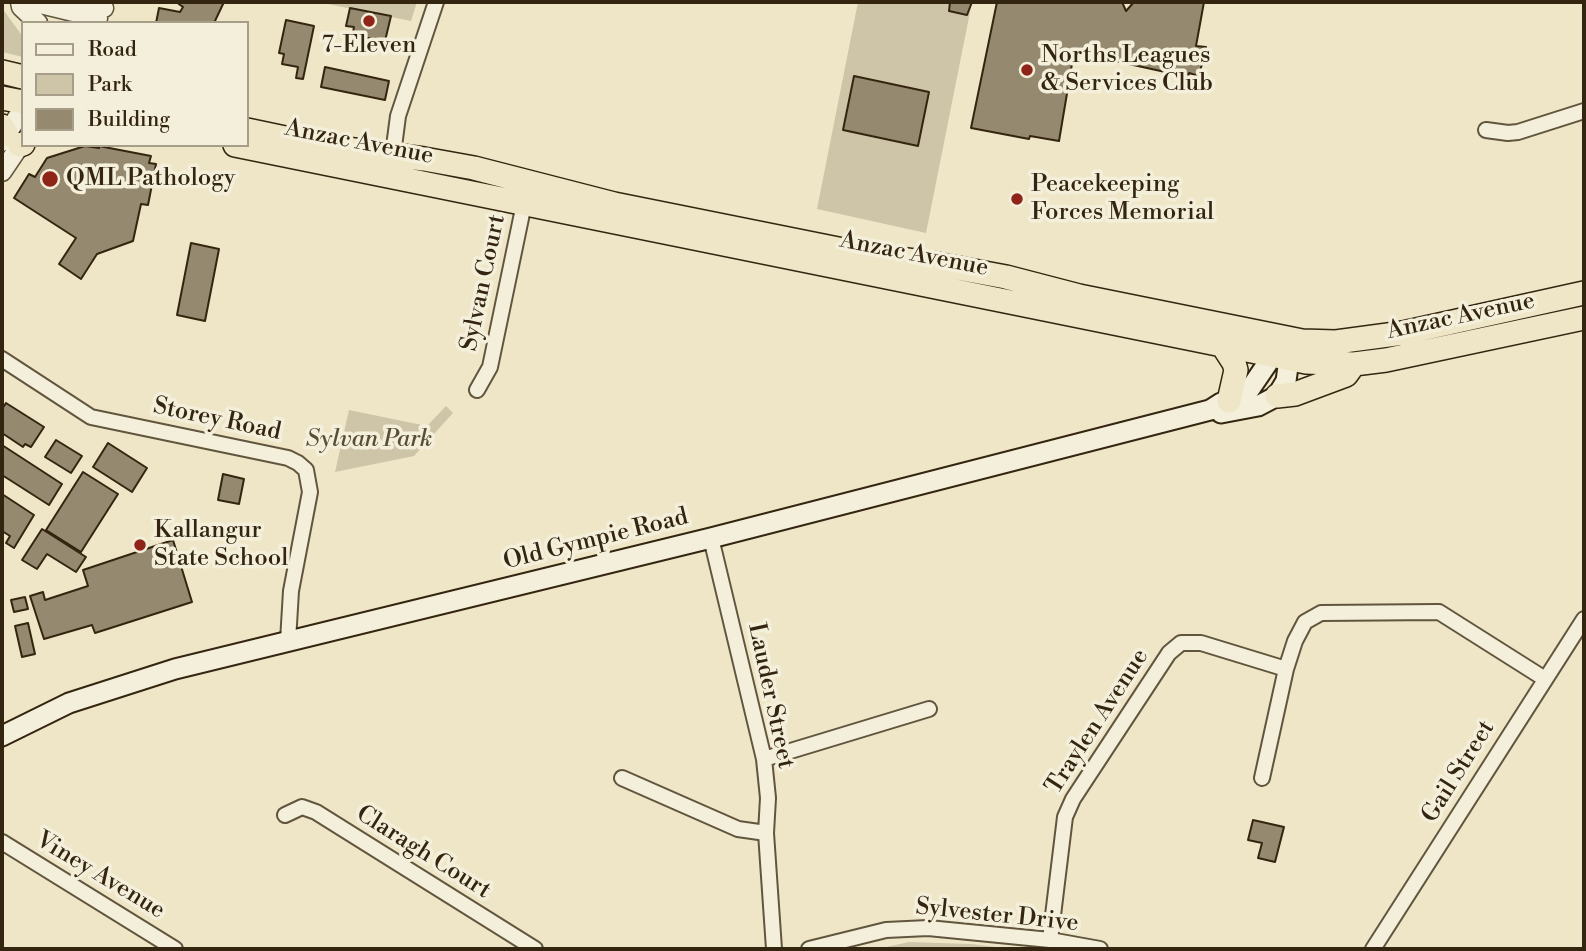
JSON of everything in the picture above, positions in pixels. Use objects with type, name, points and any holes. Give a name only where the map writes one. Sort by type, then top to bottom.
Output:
[{"type":"highway","points":[[2,72],[21,77]]},
{"type":"highway","points":[[2,98],[21,102]]},
{"type":"highway","name":"Anzac Avenue","points":[[248,130],[323,146],[392,166]]},
{"type":"highway","name":"Anzac Avenue","points":[[248,147],[392,166],[934,275],[1282,348],[1306,362],[1354,364],[1415,355],[1584,318]]},
{"type":"highway","name":"Anzac Avenue","points":[[934,275],[1223,346],[1282,348],[1365,340],[1584,293]]},
{"type":"highway","points":[[1219,406],[1236,370],[1223,346]]},
{"type":"highway","points":[[1277,396],[1295,394],[1346,375],[1354,364]]},
{"type":"main road","points":[[1277,396],[1286,381],[1282,348]]},
{"type":"main road","name":"Old Gympie Road","points":[[2,736],[88,695],[175,669],[711,538],[1219,406],[1250,389],[1282,348]]},
{"type":"main road","name":"Old Gympie Road","points":[[1219,406],[1224,414],[1258,406],[1277,396]]},
{"type":"street","points":[[20,2],[36,21]]},
{"type":"street","points":[[32,2],[91,10]]},
{"type":"street","points":[[392,166],[398,116],[436,2]]},
{"type":"street","points":[[1486,130],[1518,132],[1584,111]]},
{"type":"street","points":[[2,172],[21,114]]},
{"type":"street","name":"Sylvan Court","points":[[477,390],[490,367],[526,192]]},
{"type":"street","name":"Storey Road","points":[[2,359],[91,416],[288,458],[306,470],[310,492],[291,590],[288,641]]},
{"type":"street","name":"Lauder Street","points":[[711,538],[764,759],[774,949]]},
{"type":"street","points":[[1262,778],[1286,669],[1295,641],[1305,622],[1321,613],[1439,612],[1545,678]]},
{"type":"street","name":"Gail Street","points":[[1373,949],[1584,618]]},
{"type":"street","name":"Traylen Avenue","points":[[1049,940],[1065,817],[1073,799],[1170,653],[1181,643],[1201,642],[1286,669]]},
{"type":"street","points":[[764,759],[929,709]]},
{"type":"street","points":[[622,778],[738,830],[766,833]]},
{"type":"street","name":"Claragh Court","points":[[285,815],[302,807],[316,812],[535,949]]},
{"type":"street","name":"Viney Avenue","points":[[2,842],[175,949]]},
{"type":"street","name":"Sylvester Drive","points":[[809,949],[886,930],[928,928],[1049,940],[1100,949]]},
{"type":"green space","points":[[417,2],[411,21],[328,4]]},
{"type":"green space","points":[[858,2],[972,2],[926,233],[817,209]]},
{"type":"green space","points":[[2,8],[21,34],[21,57],[2,52]]},
{"type":"green space","name":"Sylvan Park","points":[[446,406],[453,413],[414,456],[335,472],[349,410],[427,426]]},
{"type":"green space","points":[[909,942],[971,944],[1013,949],[877,949]]},
{"type":"building","points":[[176,2],[224,2],[215,21],[156,21],[159,8],[180,12],[183,7]]},
{"type":"building","points":[[950,2],[972,2],[967,15],[949,11]]},
{"type":"building","name":"Norths Leagues & Services Club","points":[[997,2],[1122,2],[1126,11],[1134,2],[1204,2],[1196,46],[1206,47],[1199,76],[1189,73],[1188,77],[1074,52],[1059,141],[1030,136],[1029,139],[971,128]]},
{"type":"building","name":"7-Eleven","points":[[350,8],[391,16],[385,41],[357,36],[357,32],[353,32],[354,27],[346,26]]},
{"type":"building","points":[[286,20],[314,26],[303,79],[296,78],[298,67],[282,64],[284,54],[279,53]]},
{"type":"building","points":[[325,67],[389,81],[385,100],[321,87]]},
{"type":"building","points":[[854,76],[929,92],[918,146],[843,130]]},
{"type":"building","points":[[82,147],[104,147],[151,156],[149,163],[156,164],[148,205],[141,204],[133,241],[97,254],[81,279],[59,264],[76,238],[14,198],[29,174],[35,177],[47,158]]},
{"type":"building","points":[[191,243],[219,249],[205,321],[177,315]]},
{"type":"building","points":[[6,403],[44,427],[31,447],[25,444],[23,447],[2,433],[2,409]]},
{"type":"building","points":[[56,440],[82,456],[71,473],[45,457]]},
{"type":"building","points":[[108,443],[147,468],[132,492],[93,467]]},
{"type":"building","points":[[2,445],[62,484],[49,505],[2,475]]},
{"type":"building","points":[[83,472],[118,494],[81,552],[46,530]]},
{"type":"building","points":[[223,474],[244,479],[239,504],[218,500]]},
{"type":"building","points":[[2,494],[34,515],[14,548],[6,543],[10,536],[2,531]]},
{"type":"building","points":[[42,529],[86,557],[76,572],[47,554],[37,569],[22,560]]},
{"type":"building","points":[[173,540],[192,602],[95,633],[92,625],[44,639],[30,596],[43,592],[45,600],[88,586],[83,570]]},
{"type":"building","points":[[25,597],[28,609],[14,612],[11,600]]},
{"type":"building","points":[[28,623],[35,654],[22,657],[15,626]]},
{"type":"building","points":[[1253,820],[1284,827],[1275,862],[1258,858],[1262,843],[1248,840]]},
{"type":"place","name":"7-Eleven","points":[[369,21]]},
{"type":"place","name":"Norths Leagues & Services Club","points":[[1027,70]]},
{"type":"place","name":"QML Pathology","points":[[50,179]]},
{"type":"place","name":"Peacekeeping Forces Memorial","points":[[1017,199]]},
{"type":"place","name":"Kallangur State School","points":[[140,545]]}]
